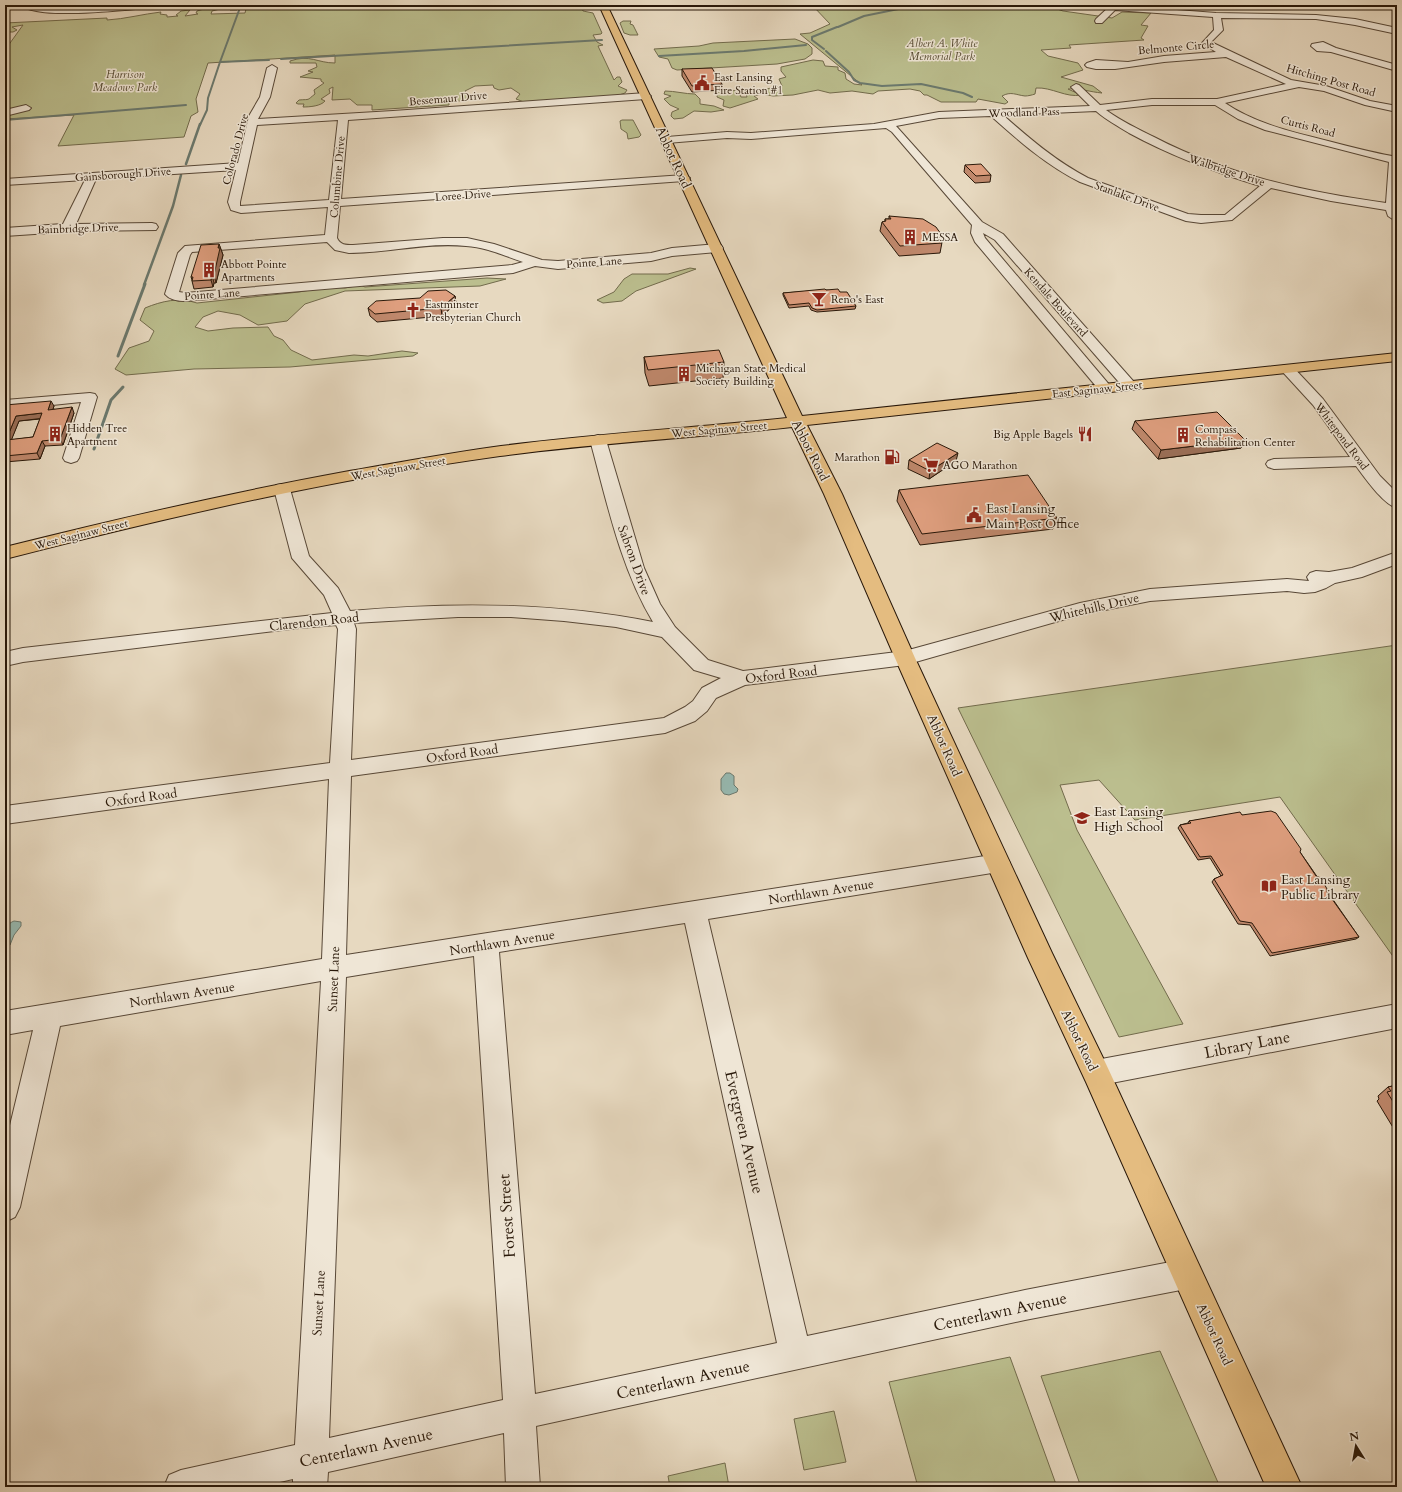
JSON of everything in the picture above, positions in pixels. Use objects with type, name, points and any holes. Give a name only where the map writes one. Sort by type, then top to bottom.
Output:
[{"type":"main road","name":"Abbot Road","points":[[603,5],[797,422],[835,499],[905,658],[1041,958],[1096,1073],[1284,1487]]},
{"type":"main road","name":"East Saginaw Street","points":[[797,422],[1397,357]]},
{"type":"main road","name":"West Saginaw Street","points":[[5,553],[110,526],[282,489],[422,463],[501,451],[598,440],[797,422]]},
{"type":"street","points":[[25,5],[33,9],[45,10],[158,5]]},
{"type":"street","points":[[1099,21],[1115,6],[1216,15],[1316,17],[1355,22],[1396,30]]},
{"type":"street","name":"Hitching Post Road","points":[[1216,15],[1220,25],[1219,30],[1206,42],[1214,48],[1296,85],[1326,89],[1368,103],[1397,109]]},
{"type":"street","points":[[1331,49],[1397,68]]},
{"type":"street","name":"Belmonte Circle","points":[[1126,64],[1228,54]]},
{"type":"street","name":"Colorado Drive","points":[[242,210],[233,206],[254,116],[265,97],[272,68]]},
{"type":"street","name":"Woodland Pass","points":[[668,143],[734,141],[751,136],[888,125],[939,115],[1100,108],[1152,102],[1217,102],[1296,85]]},
{"type":"street","name":"Walbridge Drive","points":[[1076,87],[1107,115],[1129,128],[1178,153],[1210,166],[1269,184],[1339,199],[1394,208]]},
{"type":"street","name":"Bessemaur Drive","points":[[253,122],[646,96]]},
{"type":"street","name":"Curtis Road","points":[[1217,102],[1234,114],[1258,125],[1396,160]]},
{"type":"street","points":[[5,113],[26,108]]},
{"type":"street","name":"Stanlake Drive","points":[[994,113],[1049,160],[1070,174],[1186,217],[1201,219],[1228,218],[1269,184]]},
{"type":"street","name":"Columbine Drive","points":[[331,238],[343,116]]},
{"type":"street","name":"Kendale Boulevard","points":[[888,125],[896,130],[978,225],[999,237],[1129,385]]},
{"type":"street","points":[[1396,160],[1394,208],[1392,214],[1397,218]]},
{"type":"street","name":"Gainsborough Drive","points":[[5,182],[242,166]]},
{"type":"street","points":[[68,227],[92,176]]},
{"type":"street","name":"Loree Drive","points":[[242,210],[684,178]]},
{"type":"street","name":"Kendale Boulevard","points":[[978,225],[977,233],[979,239],[1105,388]]},
{"type":"street","name":"Bainbridge Drive","points":[[5,232],[68,227],[152,227]]},
{"type":"street","name":"Pointe Lane","points":[[536,262],[513,269],[185,297],[179,297],[172,294],[183,254],[189,249],[331,238],[334,244],[344,249],[467,242],[480,244],[536,262],[558,265],[652,257],[675,260],[719,252]]},
{"type":"street","name":"Whitepond Road","points":[[1287,369],[1318,402],[1374,479],[1397,503]]},
{"type":"street","points":[[5,405],[90,397],[71,458]]},
{"type":"street","name":"Sabron Drive","points":[[598,440],[635,568],[651,604],[668,632],[701,664],[743,678]]},
{"type":"street","points":[[1274,464],[1360,461]]},
{"type":"street","name":"Sunset Lane","points":[[282,489],[301,558],[332,592],[344,617],[347,629],[310,1473]]},
{"type":"street","name":"Whitehills Drive","points":[[905,658],[970,638],[1101,604],[1150,595],[1287,585],[1301,587],[1314,586],[1326,582],[1329,578],[1356,573],[1397,558]]},
{"type":"street","name":"Clarendon Road","points":[[625,622],[643,616],[648,612],[651,604]]},
{"type":"street","name":"Clarendon Road","points":[[5,659],[31,654],[344,617],[541,612],[625,622],[668,632]]},
{"type":"street","name":"Oxford Road","points":[[5,815],[665,725],[679,721],[692,713],[708,694],[724,684],[743,678],[905,658]]},
{"type":"street","name":"Sabron Drive","points":[[701,664],[706,678],[708,694]]},
{"type":"street","name":"Northlawn Avenue","points":[[5,1023],[998,863]]},
{"type":"street","name":"Evergreen Avenue","points":[[694,911],[708,966],[795,1354]]},
{"type":"street","name":"Forest Street","points":[[486,945],[523,1487]]},
{"type":"street","points":[[5,1206],[49,1016]]},
{"type":"street","name":"Library Lane","points":[[1096,1073],[1397,1016]]},
{"type":"street","name":"Centerlawn Avenue","points":[[181,1487],[310,1473],[519,1413],[554,1407],[1025,1305],[1186,1274]]},
{"type":"green space","name":"Harrison Meadows Park","points":[[218,5],[239,6],[237,10],[224,8],[212,11],[211,14],[245,13],[247,5],[589,5],[582,8],[583,11],[593,13],[602,33],[593,35],[597,42],[603,45],[598,46],[614,80],[617,77],[620,77],[622,82],[618,86],[627,90],[625,93],[616,96],[524,102],[516,99],[520,94],[511,88],[499,90],[494,88],[493,85],[475,86],[465,91],[471,99],[459,101],[449,98],[449,105],[372,110],[372,105],[357,105],[350,99],[332,100],[333,87],[329,89],[330,93],[321,99],[325,101],[321,104],[303,107],[304,104],[296,103],[299,100],[309,99],[315,94],[314,90],[324,83],[321,79],[300,77],[313,72],[308,71],[317,67],[316,63],[290,63],[290,61],[303,58],[335,63],[335,55],[208,63],[196,99],[198,112],[191,116],[184,137],[58,146],[74,115],[5,119],[5,50],[23,25],[12,27],[17,30],[13,32],[5,32],[5,23],[107,18],[107,20],[161,12],[160,14],[167,15],[167,17],[178,16],[176,15],[181,11],[190,10],[185,16],[198,14],[196,13],[197,11]]},
{"type":"green space","name":"Albert A. White Memorial Park","points":[[812,5],[1049,5],[1048,6],[1063,11],[1112,18],[1122,12],[1151,13],[1141,25],[1148,26],[1141,38],[1144,40],[1069,45],[1071,48],[1041,50],[1048,56],[1078,63],[1083,70],[1061,77],[1093,86],[1102,93],[1068,89],[1081,95],[1075,96],[1048,89],[1036,88],[1035,94],[1031,95],[1025,96],[1011,94],[1002,96],[1008,102],[1005,104],[978,99],[976,102],[941,102],[924,95],[920,91],[910,89],[878,91],[873,94],[852,91],[830,93],[818,90],[793,95],[773,96],[762,94],[754,96],[758,99],[730,108],[723,106],[724,100],[717,97],[718,92],[728,90],[738,91],[741,97],[747,97],[745,91],[756,91],[782,86],[779,79],[786,77],[781,71],[781,67],[813,60],[823,61],[825,66],[838,67],[838,70],[845,73],[846,79],[854,84],[862,85],[800,34],[810,33],[830,24]]},
{"type":"green space","points":[[623,21],[631,21],[630,24],[633,25],[638,35],[624,33],[620,23]]},
{"type":"green space","points":[[795,39],[808,44],[812,48],[812,54],[805,59],[777,64],[677,70],[672,68],[668,59],[659,57],[654,49],[699,46],[713,43]]},
{"type":"green space","points":[[665,91],[695,94],[700,99],[700,104],[714,106],[724,110],[711,112],[694,111],[683,118],[674,119],[671,116],[672,112],[679,109],[670,105],[664,99],[671,96],[664,94]]},
{"type":"green space","points":[[633,120],[641,135],[639,137],[628,139],[627,133],[621,129],[620,121]]},
{"type":"green space","points":[[690,268],[696,269],[636,291],[622,301],[603,303],[597,300],[614,292],[624,279],[632,274],[668,274]]},
{"type":"green space","points":[[487,278],[506,279],[480,286],[345,291],[305,304],[287,321],[258,325],[240,315],[218,311],[203,317],[195,327],[208,331],[233,328],[268,327],[274,336],[283,340],[291,350],[312,360],[354,355],[368,356],[402,351],[418,353],[413,356],[290,367],[194,369],[126,375],[115,369],[129,348],[149,341],[154,331],[140,320],[145,308],[158,303],[184,300],[197,303],[299,292],[326,287],[345,288],[360,285],[365,287]]},
{"type":"green space","name":"East Lansing High School","points":[[1397,645],[1397,962],[1280,797],[1135,820],[1099,780],[1060,785],[1077,830],[1183,1024],[1119,1037],[958,708]]},
{"type":"green space","points":[[1160,1351],[1220,1487],[1081,1487],[1041,1376]]},
{"type":"green space","points":[[1010,1357],[1057,1487],[918,1487],[889,1382]]},
{"type":"green space","points":[[834,1411],[846,1462],[804,1470],[794,1419]]},
{"type":"green space","points":[[725,1463],[729,1487],[670,1487],[668,1476]]},
{"type":"water","points":[[726,773],[730,773],[734,776],[734,785],[738,789],[737,792],[729,795],[724,794],[721,790],[721,779]]},
{"type":"water","points":[[14,921],[21,922],[21,926],[14,935],[10,945],[5,947],[6,929],[10,923]]},
{"type":"building","points":[[712,68],[722,84],[692,86],[682,69]]},
{"type":"building","points":[[981,164],[991,175],[976,176],[965,165]]},
{"type":"building","points":[[889,216],[923,219],[936,227],[943,237],[937,237],[942,243],[900,246],[882,222],[886,221],[885,219],[891,219]]},
{"type":"building","name":"Abbott Pointe Apartments","points":[[219,244],[218,248],[220,248],[214,275],[212,275],[211,280],[192,281],[193,277],[191,277],[201,245]]},
{"type":"building","name":"Reno's East","points":[[838,289],[840,292],[847,292],[856,306],[817,310],[812,308],[809,303],[789,305],[783,293]]},
{"type":"building","points":[[446,290],[455,296],[441,308],[375,314],[368,308],[376,301],[420,298],[428,291]]},
{"type":"building","points":[[719,350],[724,362],[648,370],[644,357]]},
{"type":"building","points":[[51,401],[48,410],[72,407],[60,439],[42,441],[37,453],[5,456],[5,405]],"holes":[[[42,413],[33,437],[6,440],[16,416]]]},
{"type":"building","name":"Compass Rehabilitation Center","points":[[1217,412],[1245,440],[1161,450],[1135,421]]},
{"type":"building","points":[[937,443],[958,453],[930,471],[909,460]]},
{"type":"building","name":"East Lansing Main Post Office","points":[[1028,475],[1057,518],[922,534],[899,490]]},
{"type":"building","name":"East Lansing Public Library","points":[[1271,811],[1276,813],[1301,849],[1300,852],[1316,876],[1321,878],[1327,892],[1359,937],[1272,953],[1252,923],[1240,921],[1214,879],[1223,875],[1211,856],[1200,857],[1180,825],[1191,823],[1189,821],[1240,812],[1242,815]]},
{"type":"building","points":[[1397,1085],[1397,1108],[1387,1092],[1391,1091],[1388,1087]]},
{"type":"waterway","points":[[220,62],[241,5]]},
{"type":"waterway","points":[[838,27],[864,16],[918,5]]},
{"type":"waterway","points":[[824,49],[812,40],[812,37],[837,27]]},
{"type":"waterway","points":[[281,59],[602,40]]},
{"type":"waterway","points":[[659,56],[744,51],[806,45]]},
{"type":"waterway","points":[[826,51],[849,72],[854,80],[860,83],[882,86],[921,84],[963,93],[972,97]]},
{"type":"waterway","points":[[220,62],[269,60]]},
{"type":"waterway","points":[[200,125],[207,110],[208,98],[220,62]]},
{"type":"waterway","points":[[5,120],[186,105]]},
{"type":"waterway","points":[[186,164],[200,124]]},
{"type":"waterway","points":[[144,285],[173,206],[181,175]]},
{"type":"waterway","points":[[118,356],[145,284]]},
{"type":"waterway","points":[[94,449],[111,400],[123,387]]},
{"type":"place","name":"East Lansing Fire Station #1","points":[[702,83]]},
{"type":"place","name":"MESSA","points":[[910,237]]},
{"type":"place","name":"Abbott Pointe Apartments","points":[[209,270]]},
{"type":"place","name":"Reno's East","points":[[819,299]]},
{"type":"place","name":"Eastminster Presbyterian Church","points":[[413,310]]},
{"type":"place","name":"Michigan State Medical Society Building","points":[[684,374]]},
{"type":"place","name":"Hidden Tree Apartment","points":[[55,434]]},
{"type":"place","name":"Big Apple Bagels","points":[[1085,434]]},
{"type":"place","name":"Compass Rehabilitation Center","points":[[1183,435]]},
{"type":"place","name":"Marathon","points":[[892,457]]},
{"type":"place","name":"AGO Marathon","points":[[931,465]]},
{"type":"place","name":"East Lansing Main Post Office","points":[[974,515]]},
{"type":"place","name":"East Lansing High School","points":[[1082,818]]},
{"type":"place","name":"East Lansing Public Library","points":[[1269,886]]}]
